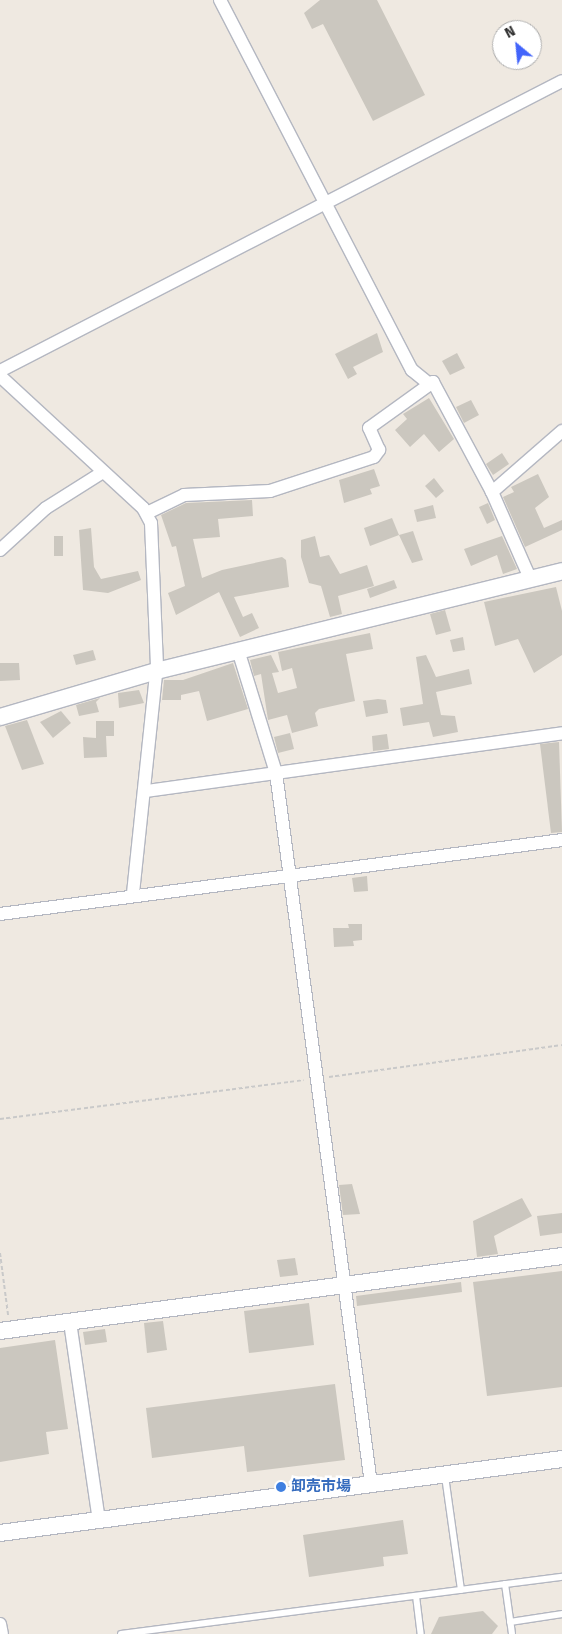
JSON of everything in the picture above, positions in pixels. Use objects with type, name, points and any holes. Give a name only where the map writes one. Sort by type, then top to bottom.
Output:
[{"type":"street","points":[[220,0],[412,370],[428,383]]},
{"type":"street","points":[[0,371],[562,81]]},
{"type":"street","points":[[0,376],[147,513],[154,543],[156,671],[146,790],[133,895]]},
{"type":"street","points":[[147,513],[184,495],[270,491],[374,457],[379,450],[370,428],[428,383],[433,382],[492,492],[530,578]]},
{"type":"street","points":[[492,492],[562,431]]},
{"type":"street","points":[[0,550],[46,508],[103,472]]},
{"type":"street","points":[[0,717],[156,671],[562,571]]},
{"type":"street","points":[[238,650],[276,773],[287,877],[345,1285],[371,1484]]},
{"type":"street","points":[[146,790],[562,733]]},
{"type":"street","points":[[0,914],[562,840]]},
{"type":"street","points":[[5,1331],[562,1256]]},
{"type":"street","points":[[70,1322],[98,1520]]},
{"type":"street","points":[[0,1533],[562,1459]]},
{"type":"street","points":[[0,1624],[2,1634]]},
{"type":"lane","points":[[445,1474],[461,1590]]},
{"type":"lane","points":[[121,1634],[562,1577]]},
{"type":"lane","points":[[505,1584],[512,1634]]},
{"type":"lane","points":[[416,1596],[421,1634]]},
{"type":"lane","points":[[510,1622],[562,1614]]},
{"type":"path","points":[[0,1119],[316,1079],[562,1045]]},
{"type":"path","points":[[0,1253],[5,1331]]},
{"type":"building","points":[[320,0],[377,0],[425,95],[373,121],[323,24],[312,29],[304,13]]},
{"type":"building","points":[[377,333],[383,352],[353,367],[357,374],[348,379],[335,354]]},
{"type":"building","points":[[457,353],[465,368],[450,375],[442,361]]},
{"type":"building","points":[[429,398],[454,439],[439,452],[424,434],[410,447],[395,430],[407,419],[403,414]]},
{"type":"building","points":[[471,400],[479,415],[464,423],[456,407]]},
{"type":"building","points":[[502,453],[509,464],[493,475],[486,464]]},
{"type":"building","points":[[374,469],[380,486],[370,489],[372,494],[344,503],[339,480]]},
{"type":"building","points":[[538,474],[549,497],[535,508],[544,528],[562,520],[562,530],[525,547],[503,497],[514,492],[511,487]]},
{"type":"building","points":[[434,478],[444,491],[436,498],[425,486]]},
{"type":"building","points":[[252,500],[253,516],[218,519],[220,537],[193,539],[202,578],[222,570],[282,557],[286,560],[289,587],[234,597],[243,617],[252,613],[259,628],[240,637],[219,592],[176,615],[168,593],[185,586],[176,546],[172,547],[161,515],[186,503]]},
{"type":"building","points":[[488,503],[495,520],[487,524],[479,507]]},
{"type":"building","points":[[433,505],[436,518],[417,522],[414,510]]},
{"type":"building","points":[[392,518],[399,535],[370,546],[364,528]]},
{"type":"building","points":[[91,528],[94,567],[101,579],[138,571],[141,580],[108,593],[83,590],[79,530]]},
{"type":"building","points":[[413,531],[423,560],[412,563],[399,535]]},
{"type":"building","points":[[54,536],[63,536],[63,556],[54,556]]},
{"type":"building","points":[[315,536],[320,557],[329,555],[340,574],[367,565],[374,586],[338,596],[342,614],[330,617],[321,586],[309,583],[301,557],[301,540]]},
{"type":"building","points":[[502,536],[517,569],[503,574],[497,555],[471,566],[464,549]]},
{"type":"building","points":[[394,580],[397,588],[370,598],[367,589]]},
{"type":"building","points":[[556,587],[562,611],[562,655],[534,673],[518,639],[495,646],[484,602]]},
{"type":"building","points":[[445,610],[451,631],[436,635],[430,614]]},
{"type":"building","points":[[370,633],[373,649],[346,654],[355,701],[319,709],[315,713],[318,726],[292,733],[287,715],[268,720],[261,674],[254,676],[250,660],[271,655],[279,672],[272,673],[278,693],[297,688],[292,668],[282,671],[278,652]]},
{"type":"building","points":[[463,637],[465,650],[453,652],[450,640]]},
{"type":"building","points":[[93,650],[96,660],[76,665],[73,655]]},
{"type":"building","points":[[426,655],[436,677],[469,669],[472,684],[436,692],[441,715],[455,716],[458,732],[433,737],[429,722],[403,726],[400,708],[423,704],[416,657]]},
{"type":"building","points":[[0,663],[19,663],[20,680],[0,681]]},
{"type":"building","points":[[233,663],[248,709],[207,721],[199,691],[181,695],[181,700],[162,700],[164,680],[183,680]]},
{"type":"building","points":[[139,690],[144,703],[119,708],[118,693]]},
{"type":"building","points":[[100,698],[96,702],[99,712],[79,716],[76,705]]},
{"type":"building","points":[[386,700],[388,713],[366,717],[363,701]]},
{"type":"building","points":[[61,711],[71,723],[53,738],[40,722]]},
{"type":"building","points":[[27,720],[44,764],[22,770],[5,726]]},
{"type":"building","points":[[96,721],[114,721],[114,736],[106,736],[107,757],[84,758],[83,737],[96,738]]},
{"type":"building","points":[[290,733],[294,749],[278,753],[274,737]]},
{"type":"building","points":[[387,734],[389,749],[373,751],[372,736]]},
{"type":"building","points":[[559,742],[562,832],[551,833],[540,744]]},
{"type":"building","points":[[367,876],[368,891],[354,892],[352,878]]},
{"type":"building","points":[[348,924],[362,924],[362,940],[353,941],[354,946],[334,947],[333,928],[349,928]]},
{"type":"building","points":[[352,1184],[360,1214],[343,1215],[339,1185]]},
{"type":"building","points":[[522,1198],[532,1216],[494,1236],[498,1254],[477,1257],[473,1221]]},
{"type":"building","points":[[562,1213],[562,1233],[540,1236],[537,1216]]},
{"type":"building","points":[[295,1258],[298,1275],[280,1277],[277,1260]]},
{"type":"building","points":[[562,1271],[562,1387],[487,1396],[473,1282]]},
{"type":"building","points":[[461,1282],[462,1292],[357,1306],[356,1296]]},
{"type":"building","points":[[309,1303],[314,1345],[249,1353],[244,1311]]},
{"type":"building","points":[[163,1321],[167,1350],[147,1353],[144,1323]]},
{"type":"building","points":[[105,1329],[107,1342],[85,1345],[83,1332]]},
{"type":"building","points":[[55,1340],[68,1429],[46,1432],[49,1454],[0,1462],[0,1348]]},
{"type":"building","points":[[335,1384],[345,1460],[247,1472],[244,1446],[152,1458],[146,1408]]},
{"type":"building","points":[[403,1520],[408,1554],[383,1557],[384,1566],[309,1577],[303,1535]]},
{"type":"building","points":[[483,1611],[498,1626],[492,1634],[431,1634],[439,1617]]},
{"type":"place","name":"卸売市場","points":[[281,1487]]}]
